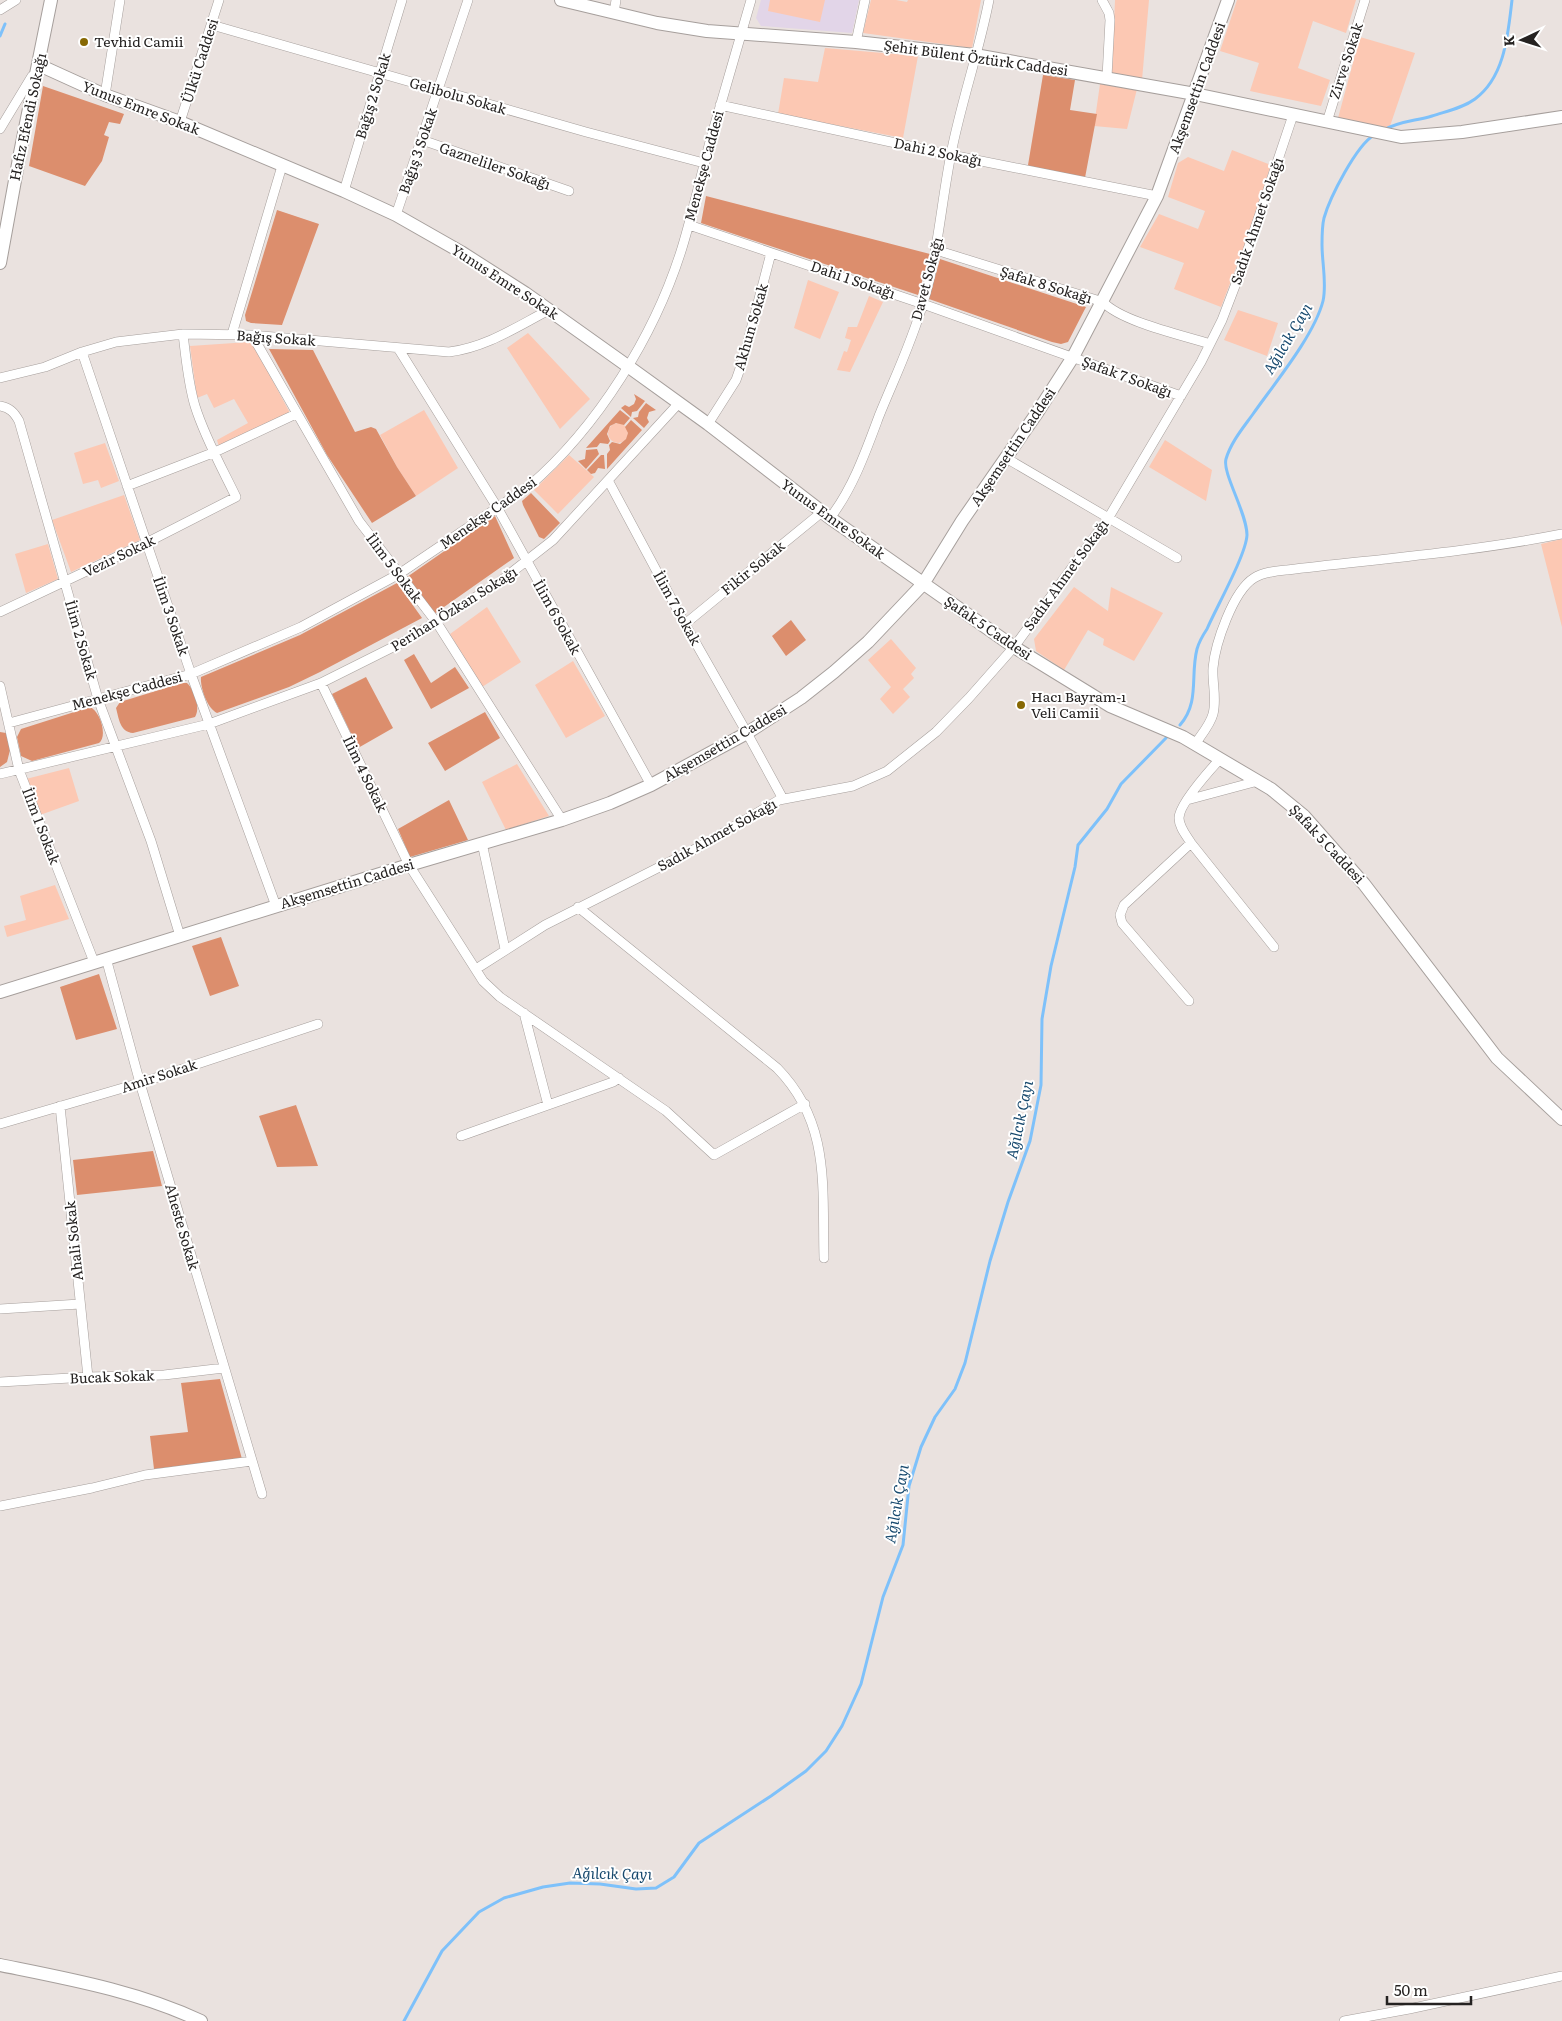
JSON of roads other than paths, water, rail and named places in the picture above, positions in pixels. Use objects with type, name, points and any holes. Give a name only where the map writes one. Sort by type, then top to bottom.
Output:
[{"type":"street","points":[[0,10],[16,0]]},
{"type":"street","name":"Hafız Efendi Sokağı","points":[[0,263],[51,0]]},
{"type":"street","points":[[105,95],[120,0]]},
{"type":"street","name":"Ülkü Caddesi","points":[[180,122],[219,0]]},
{"type":"street","name":"Bağış 2 Sokak","points":[[344,191],[402,0]]},
{"type":"street","name":"Bağış 3 Sokak","points":[[396,215],[468,0]]},
{"type":"street","name":"Şehit Bülent Öztürk Caddesi","points":[[561,0],[615,6],[678,27],[742,34],[856,42],[975,55],[1195,94],[1392,136],[1429,136],[1562,117]]},
{"type":"street","name":"Menekşe Caddesi","points":[[9,723],[191,674],[301,627],[399,574],[528,487],[558,458],[579,434],[629,367],[669,286],[689,225],[704,163],[751,0]]},
{"type":"street","points":[[856,42],[866,0]]},
{"type":"street","name":"Davet Sokağı","points":[[826,515],[840,505],[864,456],[923,304],[936,250],[951,155],[975,55],[984,27],[989,0]]},
{"type":"street","points":[[1102,0],[1110,20],[1107,77]]},
{"type":"street","name":"Akşemsettin Caddesi","points":[[0,992],[409,865],[562,820],[610,803],[651,785],[748,733],[801,698],[834,672],[868,642],[923,584],[962,521],[1073,357],[1157,196],[1228,0]]},
{"type":"street","name":"Zirve Sokak","points":[[1327,122],[1365,0]]},
{"type":"street","name":"Gelibolu Sokak","points":[[212,25],[586,132],[704,163]]},
{"type":"street","points":[[0,129],[39,65]]},
{"type":"street","name":"Yunus Emre Sokak","points":[[39,65],[105,95],[180,122],[344,191],[396,215],[461,252],[549,310],[629,367],[708,424],[826,515],[923,584]]},
{"type":"street","name":"Dahi 2 Sokağı","points":[[720,105],[951,155],[1157,196]]},
{"type":"street","name":"Sadık Ahmet Sokağı","points":[[476,969],[505,949],[578,907],[698,846],[766,806],[783,799],[853,786],[887,771],[936,732],[969,698],[1014,646],[1109,517],[1210,344],[1240,273],[1293,115]]},
{"type":"street","name":"Gazneliler Sokağı","points":[[422,140],[569,191]]},
{"type":"street","points":[[232,334],[282,166]]},
{"type":"street","name":"Dahi 1 Sokağı","points":[[689,225],[1073,357]]},
{"type":"street","name":"Şafak 8 Sokağı","points":[[936,250],[1103,302],[1110,309],[1124,317],[1210,344]]},
{"type":"street","name":"Akhun Sokak","points":[[708,424],[736,380],[744,360],[771,253]]},
{"type":"street","name":"Bağış Sokak","points":[[0,378],[45,367],[82,352],[116,342],[183,334],[252,335],[449,352],[470,349],[485,344],[549,310]]},
{"type":"street","points":[[183,334],[189,379],[195,405],[214,452]]},
{"type":"street","name":"İlim 5 Sokak","points":[[252,335],[359,521],[437,623],[562,820]]},
{"type":"street","name":"İlim 6 Sokak","points":[[398,348],[497,507],[651,785]]},
{"type":"street","name":"İlim 3 Sokak","points":[[82,352],[191,674],[276,906]]},
{"type":"street","name":"Şafak 7 Sokağı","points":[[1073,357],[1181,396]]},
{"type":"street","name":"Perihan Özkan Sokağı","points":[[0,774],[209,724],[321,683],[374,658],[437,623],[526,562],[553,540],[609,482],[679,403]]},
{"type":"street","name":"İlim 2 Sokak","points":[[0,406],[8,408],[14,413],[18,421],[98,699],[152,841],[180,936]]},
{"type":"street","points":[[127,486],[214,452],[296,414]]},
{"type":"street","name":"Vezir Sokak","points":[[0,612],[146,543],[236,497],[214,452]]},
{"type":"street","points":[[1006,458],[1177,558]]},
{"type":"street","name":"İlim 7 Sokak","points":[[609,482],[685,624],[748,733],[783,799]]},
{"type":"street","name":"Fikir Sokak","points":[[685,624],[826,515]]},
{"type":"street","points":[[1195,744],[1213,714],[1213,665],[1217,644],[1235,602],[1244,587],[1253,578],[1265,573],[1441,554],[1499,546],[1562,534]]},
{"type":"street","name":"Şafak 5 Caddesi","points":[[923,584],[1014,646],[1110,706],[1164,727],[1258,781],[1289,803],[1332,846],[1364,884],[1497,1058],[1562,1119]]},
{"type":"street","name":"İlim 4 Sokak","points":[[321,683],[409,865],[483,981],[500,996],[666,1111],[714,1155],[805,1104]]},
{"type":"street","name":"İlim 1 Sokak","points":[[0,686],[19,770],[100,960]]},
{"type":"street","points":[[1220,759],[1187,800],[1179,818],[1180,825],[1191,842],[1274,947]]},
{"type":"street","points":[[1187,800],[1258,781]]},
{"type":"street","points":[[1190,1001],[1122,924],[1120,915],[1124,905],[1191,842]]},
{"type":"street","points":[[482,843],[505,949]]},
{"type":"street","points":[[578,907],[777,1068],[792,1084],[805,1104],[815,1129],[820,1154],[824,1258]]},
{"type":"street","name":"Aheste Sokak","points":[[100,960],[140,1083],[262,1494]]},
{"type":"street","points":[[524,1013],[548,1105]]},
{"type":"street","name":"Amir Sokak","points":[[0,1124],[140,1083],[318,1024]]},
{"type":"street","points":[[460,1136],[613,1082],[619,1078]]},
{"type":"street","name":"Ahali Sokak","points":[[60,1106],[88,1377]]},
{"type":"street","points":[[0,1309],[80,1304]]},
{"type":"street","name":"Bucak Sokak","points":[[0,1382],[164,1375],[224,1368]]},
{"type":"street","points":[[0,1506],[92,1488],[145,1475],[252,1461]]},
{"type":"street","points":[[0,1965],[117,1989],[166,2006],[201,2021]]},
{"type":"street","points":[[1344,2021],[1562,1976]]},
{"type":"waterway","name":"Ağılcık Çayı","points":[[1384,130],[1408,121],[1426,118],[1460,107],[1475,99],[1485,90],[1493,79],[1503,54],[1512,0]]},
{"type":"waterway","points":[[0,36],[5,24]]},
{"type":"waterway","name":"Ağılcık Çayı","points":[[1180,725],[1190,707],[1198,646],[1242,555],[1247,535],[1243,516],[1228,474],[1226,459],[1238,435],[1292,359],[1318,315],[1325,288],[1322,245],[1324,218],[1344,173],[1359,150],[1374,135]]},
{"type":"waterway","name":"Ağılcık Çayı","points":[[404,2021],[442,1951],[479,1912],[504,1898],[543,1887],[570,1883],[600,1884],[636,1889],[656,1888],[674,1877],[699,1843],[806,1771],[826,1751],[842,1726],[861,1684],[883,1597],[903,1545],[909,1486],[921,1447],[935,1417],[955,1389],[965,1363],[990,1261],[1008,1202],[1030,1141],[1041,1085],[1042,1019],[1051,966],[1075,867],[1078,845],[1107,809],[1121,784],[1166,738]]},
{"type":"place","name":"Tevhid Camii","points":[[84,42]]},
{"type":"place","name":"Hacı Bayram-ı Veli Camii","points":[[1021,705]]}]
